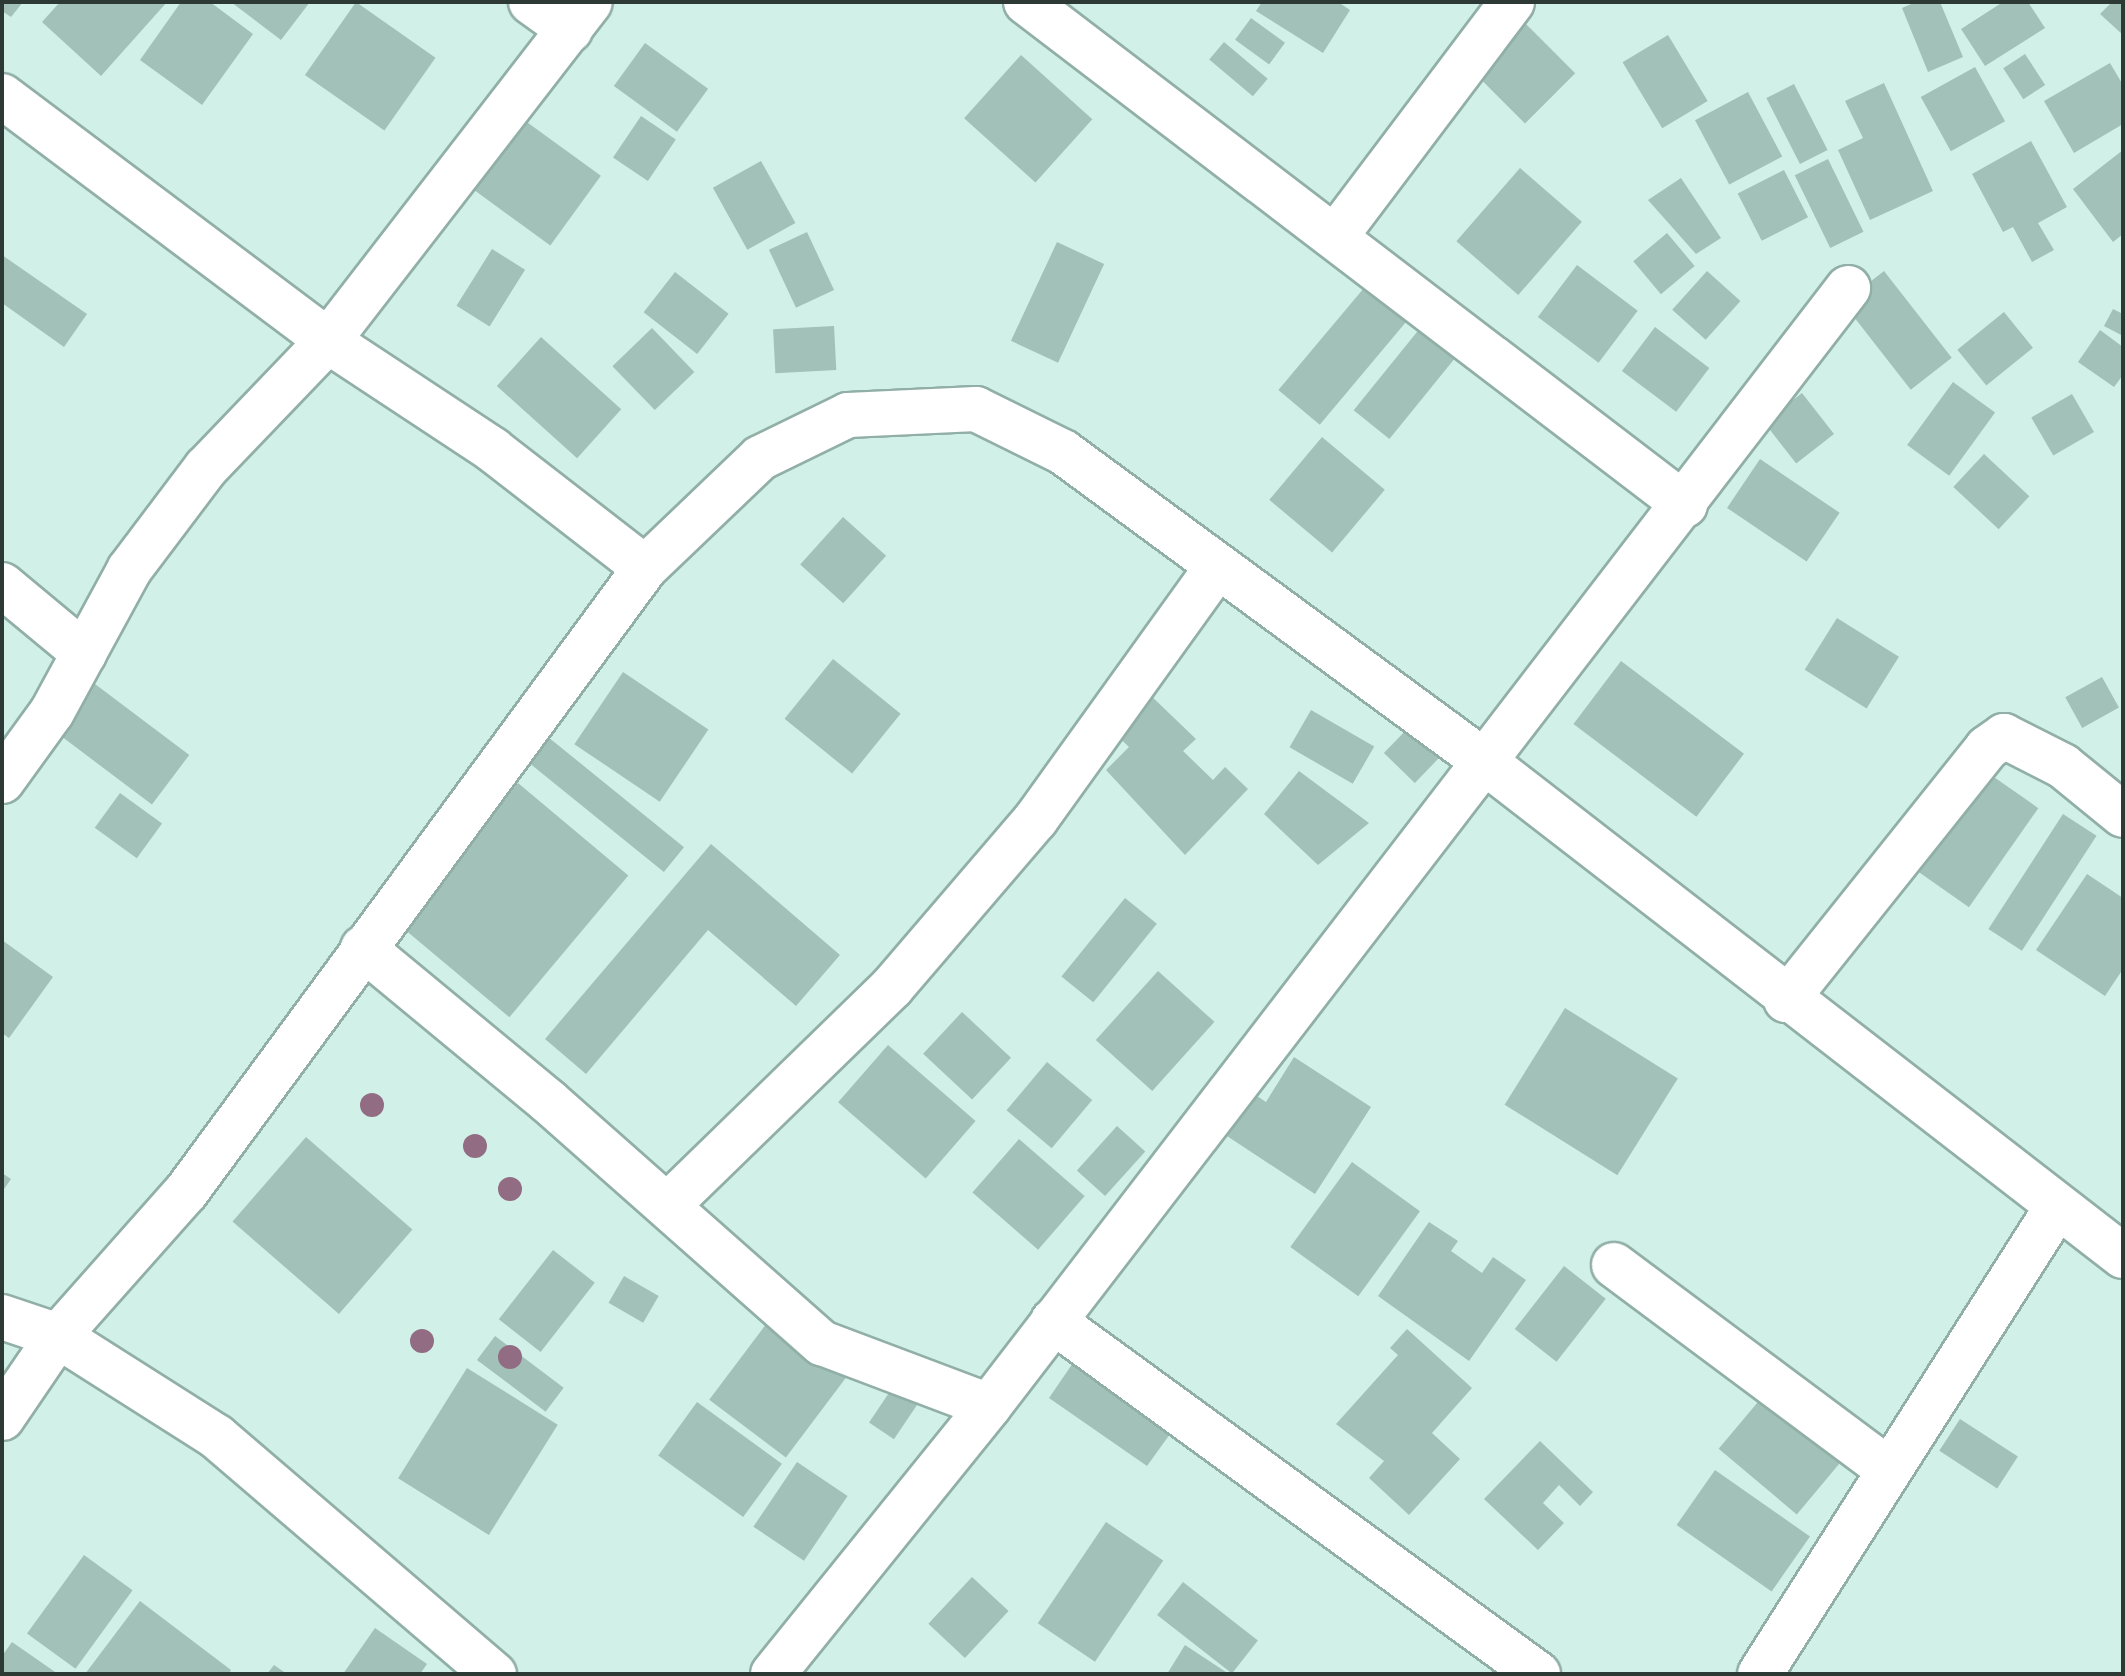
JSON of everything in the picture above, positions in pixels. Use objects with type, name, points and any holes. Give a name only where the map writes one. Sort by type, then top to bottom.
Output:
[{"type":"street","points":[[2,781],[52,712],[129,570],[206,468],[328,341],[580,16],[531,2]]},
{"type":"street","points":[[1335,237],[1512,2]]},
{"type":"street","points":[[1029,3],[1685,505]]},
{"type":"street","points":[[2,96],[328,341],[493,450],[645,568]]},
{"type":"street","points":[[773,1674],[989,1406],[1685,505],[1848,288]]},
{"type":"street","points":[[2,1418],[58,1336],[186,1192],[645,568],[760,458],[848,415],[976,409],[1063,452],[1485,762],[1786,1000],[2123,1256]]},
{"type":"street","points":[[668,1205],[913,963],[1036,819],[1217,567]]},
{"type":"street","points":[[2,585],[84,653]]},
{"type":"street","points":[[1786,1000],[1987,748],[2004,736],[2063,766],[2123,815]]},
{"type":"street","points":[[363,948],[668,1205],[769,1301],[822,1343],[989,1406]]},
{"type":"street","points":[[1760,1674],[2057,1207]]},
{"type":"street","points":[[1614,1265],[1889,1470]]},
{"type":"street","points":[[2,1317],[58,1336],[217,1437],[494,1674]]},
{"type":"street","points":[[1053,1321],[1538,1674]]},
{"type":"building","points":[[2,2],[23,2],[11,17],[2,11]]},
{"type":"building","points":[[60,2],[167,2],[101,76],[42,22]]},
{"type":"building","points":[[181,2],[210,2],[253,34],[202,105],[140,60]]},
{"type":"building","points":[[231,2],[310,2],[281,40]]},
{"type":"building","points":[[356,2],[435,58],[384,131],[305,75]]},
{"type":"building","points":[[1262,2],[1338,2],[1350,10],[1323,53],[1256,11]]},
{"type":"building","points":[[1916,2],[1940,2],[1963,57],[1928,72],[1902,8]]},
{"type":"building","points":[[2003,2],[2028,2],[2045,28],[1985,66],[1961,29]]},
{"type":"building","points":[[2112,2],[2123,2],[2123,35],[2100,14]]},
{"type":"building","points":[[1251,18],[1285,43],[1269,65],[1235,40]]},
{"type":"building","points":[[1525,23],[1575,73],[1525,123],[1475,73]]},
{"type":"building","points":[[1668,35],[1708,101],[1662,128],[1623,62]]},
{"type":"building","points":[[1224,42],[1268,79],[1253,96],[1209,60]]},
{"type":"building","points":[[645,43],[708,89],[677,132],[614,86]]},
{"type":"building","points":[[2025,54],[2045,85],[2023,99],[2003,68]]},
{"type":"building","points":[[1021,55],[1092,119],[1035,182],[964,118]]},
{"type":"building","points":[[2110,63],[2123,85],[2123,124],[2074,153],[2044,101]]},
{"type":"building","points":[[1975,67],[2005,121],[1951,151],[1921,97]]},
{"type":"building","points":[[1884,83],[1933,191],[1870,220],[1838,150],[1863,138],[1845,101]]},
{"type":"building","points":[[1794,84],[1828,150],[1800,164],[1766,98]]},
{"type":"building","points":[[1748,92],[1782,156],[1729,185],[1695,120]]},
{"type":"building","points":[[641,116],[676,139],[648,181],[613,157]]},
{"type":"building","points":[[524,120],[601,176],[550,245],[473,190]]},
{"type":"building","points":[[2031,141],[2067,207],[2038,223],[2054,250],[2032,262],[2013,227],[2003,232],[1972,174]]},
{"type":"building","points":[[2123,150],[2123,234],[2113,242],[2073,189]]},
{"type":"building","points":[[1828,159],[1864,232],[1830,248],[1795,175]]},
{"type":"building","points":[[761,161],[795,223],[747,250],[713,188]]},
{"type":"building","points":[[1520,168],[1582,222],[1518,295],[1456,241]]},
{"type":"building","points":[[1784,170],[1808,217],[1762,241],[1738,194]]},
{"type":"building","points":[[1681,178],[1721,238],[1696,254],[1648,200]]},
{"type":"building","points":[[807,232],[834,290],[796,308],[769,250]]},
{"type":"building","points":[[1667,233],[1695,266],[1661,294],[1633,261]]},
{"type":"building","points":[[1057,242],[1104,264],[1058,363],[1011,341]]},
{"type":"building","points":[[492,249],[525,270],[490,326],[456,306]]},
{"type":"building","points":[[2,255],[87,314],[64,347],[2,303]]},
{"type":"building","points":[[1577,265],[1638,311],[1599,363],[1538,317]]},
{"type":"building","points":[[1707,271],[1740,301],[1706,340],[1672,310]]},
{"type":"building","points":[[1884,271],[1952,358],[1911,390],[1843,303]]},
{"type":"building","points":[[675,272],[729,314],[697,354],[644,312]]},
{"type":"building","points":[[1369,282],[1410,317],[1320,425],[1278,390]]},
{"type":"building","points":[[2113,309],[2123,314],[2123,336],[2104,326]]},
{"type":"building","points":[[2004,312],[2033,348],[1986,386],[1957,350]]},
{"type":"building","points":[[834,326],[836,370],[775,373],[773,329]]},
{"type":"building","points":[[1421,327],[1457,356],[1389,439],[1354,410]]},
{"type":"building","points":[[1655,327],[1709,368],[1676,412],[1622,371]]},
{"type":"building","points":[[652,328],[694,372],[655,410],[612,366]]},
{"type":"building","points":[[2100,330],[2123,347],[2123,375],[2114,387],[2078,362]]},
{"type":"building","points":[[541,337],[621,409],[577,458],[497,386]]},
{"type":"building","points":[[1953,382],[1995,413],[1949,476],[1907,445]]},
{"type":"building","points":[[1802,393],[1834,434],[1796,464],[1764,423]]},
{"type":"building","points":[[2072,394],[2094,432],[2053,456],[2031,418]]},
{"type":"building","points":[[1322,437],[1385,490],[1332,553],[1269,500]]},
{"type":"building","points":[[1984,454],[2029,496],[1999,529],[1953,487]]},
{"type":"building","points":[[1760,459],[1840,513],[1807,562],[1727,508]]},
{"type":"building","points":[[843,517],[886,556],[843,603],[800,565]]},
{"type":"building","points":[[1837,618],[1899,657],[1867,708],[1805,670]]},
{"type":"building","points":[[833,659],[901,714],[852,774],[785,719]]},
{"type":"building","points":[[1621,661],[1744,754],[1696,817],[1573,724]]},
{"type":"building","points":[[623,672],[708,730],[660,802],[574,744]]},
{"type":"building","points":[[2102,677],[2119,708],[2082,728],[2065,697]]},
{"type":"building","points":[[95,684],[189,755],[152,805],[58,734]]},
{"type":"building","points":[[1146,691],[1196,739],[1183,751],[1213,780],[1225,767],[1248,789],[1185,855],[1106,770],[1129,747],[1110,729]]},
{"type":"building","points":[[1311,710],[1374,746],[1353,784],[1290,747]]},
{"type":"building","points":[[1411,725],[1442,755],[1415,783],[1384,753]]},
{"type":"building","points":[[548,737],[684,847],[664,872],[528,762]]},
{"type":"building","points":[[1981,768],[2038,808],[1969,907],[1912,867]]},
{"type":"building","points":[[1299,771],[1369,823],[1318,865],[1264,814]]},
{"type":"building","points":[[518,783],[628,876],[509,1017],[399,925]]},
{"type":"building","points":[[120,793],[162,824],[137,858],[95,828]]},
{"type":"building","points":[[2063,814],[2097,836],[2022,951],[1988,929]]},
{"type":"building","points":[[711,844],[840,955],[796,1006],[708,930],[586,1074],[545,1039]]},
{"type":"building","points":[[2087,874],[2123,898],[2123,969],[2105,996],[2036,950]]},
{"type":"building","points":[[1125,898],[1157,924],[1093,1002],[1061,976]]},
{"type":"building","points":[[2,940],[53,977],[9,1038],[2,1033]]},
{"type":"building","points":[[1158,971],[1214,1022],[1152,1091],[1096,1040]]},
{"type":"building","points":[[1565,1008],[1678,1078],[1617,1175],[1505,1105]]},
{"type":"building","points":[[962,1012],[1011,1058],[972,1099],[923,1054]]},
{"type":"building","points":[[888,1045],[976,1121],[926,1178],[838,1102]]},
{"type":"building","points":[[1294,1057],[1371,1107],[1315,1194],[1224,1134],[1251,1092],[1266,1102]]},
{"type":"building","points":[[1047,1062],[1092,1100],[1052,1148],[1007,1110]]},
{"type":"building","points":[[1117,1126],[1145,1151],[1105,1196],[1077,1171]]},
{"type":"building","points":[[306,1137],[412,1230],[339,1314],[233,1222]]},
{"type":"building","points":[[1019,1139],[1085,1196],[1038,1250],[972,1193]]},
{"type":"building","points":[[1352,1162],[1420,1211],[1358,1296],[1290,1247]]},
{"type":"building","points":[[2,1173],[11,1179],[2,1192]]},
{"type":"building","points":[[1429,1222],[1458,1241],[1451,1251],[1482,1273],[1493,1257],[1526,1280],[1469,1361],[1378,1296]]},
{"type":"building","points":[[553,1250],[595,1283],[541,1352],[499,1319]]},
{"type":"building","points":[[1564,1266],[1606,1299],[1557,1362],[1515,1329]]},
{"type":"building","points":[[624,1276],[659,1296],[643,1323],[608,1303]]},
{"type":"building","points":[[779,1307],[856,1365],[786,1457],[709,1400]]},
{"type":"building","points":[[1407,1329],[1472,1388],[1432,1433],[1460,1459],[1409,1515],[1369,1478],[1384,1461],[1336,1424],[1398,1355],[1390,1348]]},
{"type":"building","points":[[495,1336],[564,1388],[546,1412],[477,1360]]},
{"type":"building","points":[[1075,1360],[1183,1416],[1147,1466],[1049,1398]]},
{"type":"building","points":[[467,1368],[558,1425],[489,1535],[398,1478]]},
{"type":"building","points":[[897,1381],[922,1398],[894,1439],[869,1422]]},
{"type":"building","points":[[1763,1396],[1841,1462],[1797,1514],[1719,1449]]},
{"type":"building","points":[[697,1402],[782,1464],[743,1517],[658,1455]]},
{"type":"building","points":[[1960,1419],[2018,1457],[1997,1488],[1939,1451]]},
{"type":"building","points":[[1540,1441],[1593,1492],[1580,1506],[1559,1485],[1543,1503],[1564,1523],[1538,1550],[1484,1499]]},
{"type":"building","points":[[797,1462],[848,1496],[804,1561],[753,1527]]},
{"type":"building","points":[[1715,1470],[1810,1537],[1772,1591],[1677,1525]]},
{"type":"building","points":[[1106,1522],[1163,1561],[1095,1662],[1038,1623]]},
{"type":"building","points":[[84,1555],[133,1590],[76,1669],[27,1633]]},
{"type":"building","points":[[972,1577],[1009,1611],[965,1658],[928,1624]]},
{"type":"building","points":[[1183,1582],[1258,1640],[1232,1674],[1157,1615]]},
{"type":"building","points":[[140,1601],[231,1670],[229,1674],[85,1674]]},
{"type":"building","points":[[375,1628],[427,1664],[420,1674],[343,1674]]},
{"type":"building","points":[[12,1642],[58,1674],[2,1674],[2,1656]]},
{"type":"building","points":[[1185,1645],[1229,1674],[1167,1674]]},
{"type":"building","points":[[274,1665],[287,1674],[267,1674]]}]
